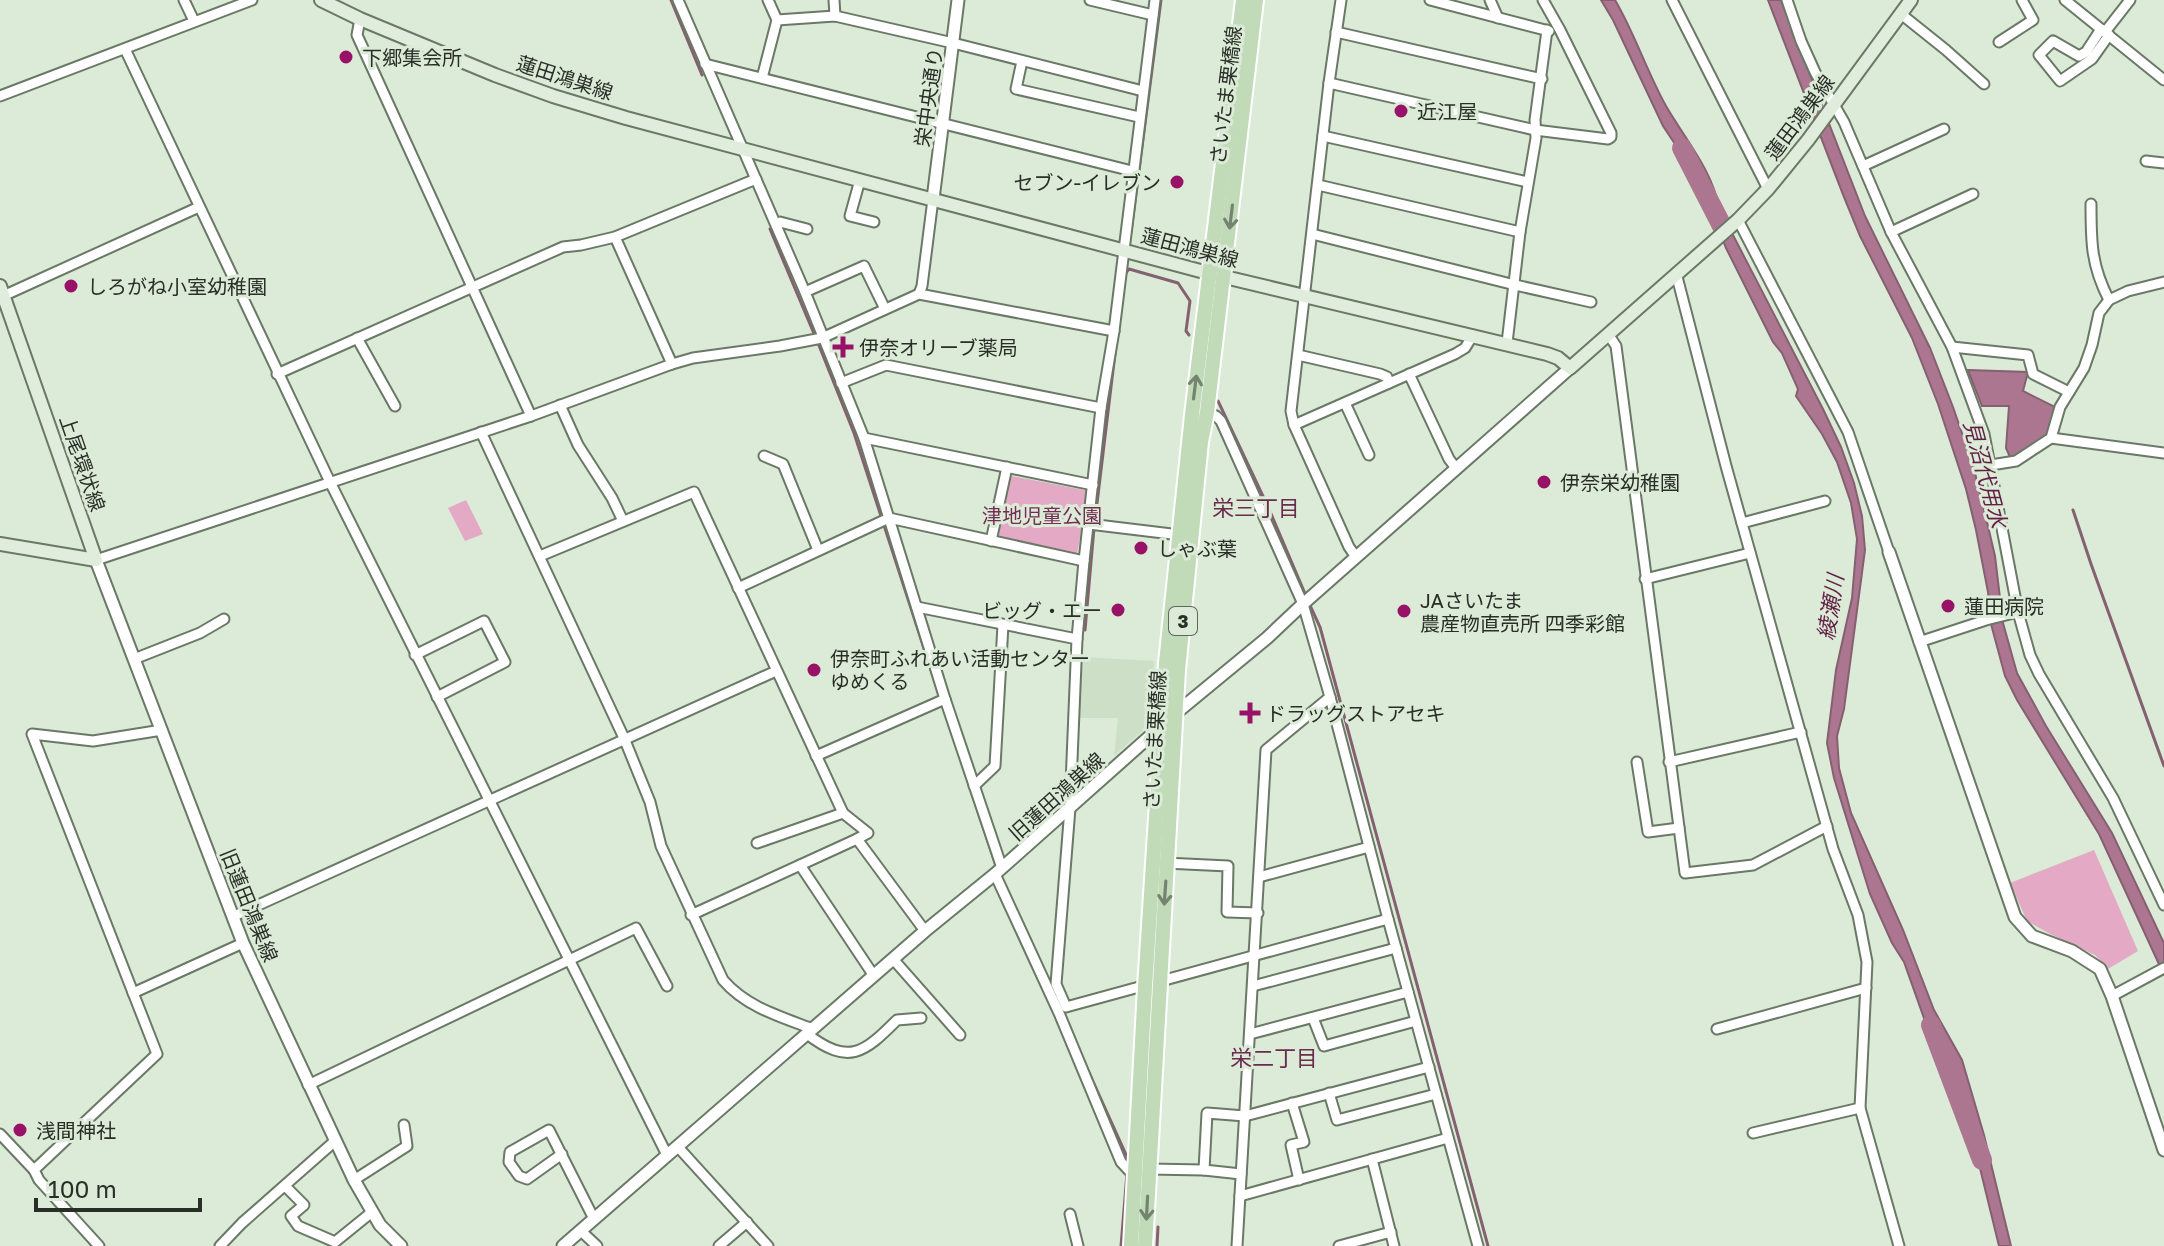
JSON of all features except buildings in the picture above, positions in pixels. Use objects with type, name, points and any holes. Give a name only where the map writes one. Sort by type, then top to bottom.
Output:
[{"type":"main road","name":"蓮田鴻巣線","points":[[321,0],[495,75],[553,96],[742,150],[1216,275],[1507,343],[1558,358],[1570,368],[1768,189],[1911,0]]},
{"type":"main road","name":"さいたま栗橋線","points":[[1145,1246],[1142,1173],[1160,862],[1198,472],[1207,412],[1216,275],[1243,0]]},
{"type":"main road","name":"さいたま栗橋線","points":[[1160,862],[1161,727],[1180,535],[1256,0]]},
{"type":"main road","name":"上尾環状線","points":[[2,291],[96,560]]},
{"type":"main road","points":[[0,544],[96,560]]},
{"type":"main road","name":"さいたま栗橋線","points":[[1131,1246],[1142,1173]]},
{"type":"street","points":[[184,0],[194,21]]},
{"type":"street","points":[[0,96],[252,0]]},
{"type":"street","points":[[678,0],[805,292],[864,438],[999,871],[1058,999],[1121,1162],[1142,1173],[1204,1170],[1241,1174]]},
{"type":"street","points":[[762,78],[777,20],[768,0]]},
{"type":"street","points":[[834,0],[835,16]]},
{"type":"street","name":"栄中央通り","points":[[933,199],[958,0]]},
{"type":"street","points":[[1090,0],[1153,15]]},
{"type":"street","points":[[1155,0],[1084,561],[1056,984],[1058,999],[1066,1007],[1388,919]]},
{"type":"street","points":[[1341,0],[1291,411],[1294,425],[1356,557]]},
{"type":"street","points":[[1432,0],[1553,32],[1560,30]]},
{"type":"street","points":[[1490,0],[1498,18]]},
{"type":"street","points":[[1329,83],[1535,130],[1601,139],[1611,137],[1543,0]]},
{"type":"street","points":[[1672,0],[1768,189]]},
{"type":"street","points":[[1787,0],[1801,41],[1815,72],[1835,104],[1891,232],[1952,347],[1984,434],[2027,646],[2039,674],[2113,798],[2164,905]]},
{"type":"street","points":[[1999,42],[2033,20],[2022,0]]},
{"type":"street","points":[[2065,0],[2164,80]]},
{"type":"street","points":[[2105,32],[2092,59],[2060,81],[2039,55],[2053,41],[2079,56],[2086,52],[2130,0]]},
{"type":"street","points":[[1901,14],[1984,84]]},
{"type":"street","points":[[777,20],[835,16],[1143,91]]},
{"type":"street","points":[[360,19],[357,35],[531,416]]},
{"type":"street","points":[[1507,343],[1520,232],[1536,138],[1547,30]]},
{"type":"street","points":[[1336,32],[1542,79]]},
{"type":"street","points":[[125,49],[277,374],[667,1155]]},
{"type":"street","points":[[1022,61],[1016,89],[1139,117]]},
{"type":"street","points":[[705,64],[1132,171]]},
{"type":"street","points":[[1863,166],[1944,129]]},
{"type":"street","points":[[1323,136],[1528,182]]},
{"type":"street","points":[[2146,161],[2164,163]]},
{"type":"street","points":[[277,374],[563,247],[615,237],[756,179]]},
{"type":"street","points":[[860,180],[850,216],[874,222]]},
{"type":"street","points":[[1318,185],[1520,232]]},
{"type":"street","points":[[1891,232],[1973,194]]},
{"type":"street","points":[[919,294],[933,199]]},
{"type":"street","points":[[2091,204],[2091,249],[2097,278],[2109,300]]},
{"type":"street","points":[[2,291],[199,207]]},
{"type":"street","points":[[1736,221],[1848,432],[2015,917],[2032,936],[2072,951],[2100,969],[2164,1150]]},
{"type":"street","points":[[776,224],[780,222],[807,229]]},
{"type":"street","points":[[1312,234],[1591,302]]},
{"type":"street","points":[[615,237],[672,364]]},
{"type":"street","points":[[805,292],[864,266],[885,309]]},
{"type":"street","points":[[1676,273],[1833,849],[1858,915],[1867,962],[1860,1108],[1899,1246]]},
{"type":"street","points":[[1991,465],[2016,461],[2051,438],[2060,407],[2084,368],[2099,313],[2109,300],[2128,291],[2164,282]]},
{"type":"street","points":[[96,560],[531,416],[672,364],[822,338],[919,294],[1114,331]]},
{"type":"street","points":[[1608,334],[1616,346],[1685,873],[1753,865],[1827,826]]},
{"type":"street","points":[[1294,425],[1455,354],[1465,348],[1473,335]]},
{"type":"street","points":[[357,338],[395,406]]},
{"type":"street","points":[[1952,347],[2028,355],[2033,374],[2069,392]]},
{"type":"street","points":[[1298,355],[1380,374],[1387,377],[1389,383]]},
{"type":"street","points":[[841,383],[886,365],[1101,408]]},
{"type":"street","name":"旧蓮田鴻巣線","points":[[563,1246],[925,931],[999,871],[1176,713],[1267,638],[1570,368]]},
{"type":"street","points":[[1409,374],[1456,468]]},
{"type":"street","points":[[1345,403],[1369,455]]},
{"type":"street","points":[[560,405],[578,445],[623,521]]},
{"type":"street","points":[[1207,412],[1221,421],[1308,600],[1369,847],[1478,1246]]},
{"type":"street","points":[[481,432],[624,738],[650,802],[661,846],[723,980],[733,992],[758,1007],[810,1032],[826,1049],[857,1053],[874,1043],[897,1020],[921,1018]]},
{"type":"street","points":[[864,438],[1093,485]]},
{"type":"street","points":[[2051,438],[2164,453]]},
{"type":"street","points":[[764,456],[783,464],[818,550]]},
{"type":"street","points":[[991,541],[1007,467]]},
{"type":"street","points":[[540,556],[694,492],[843,813],[868,833],[691,915]]},
{"type":"street","points":[[1742,523],[1825,501]]},
{"type":"street","points":[[738,588],[889,518],[1084,561]]},
{"type":"street","points":[[1089,524],[1180,535]]},
{"type":"street","points":[[1645,579],[1750,553]]},
{"type":"street","name":"旧蓮田鴻巣線","points":[[96,560],[243,943],[354,1180],[380,1225],[401,1246]]},
{"type":"street","points":[[917,607],[1077,639]]},
{"type":"street","points":[[1919,642],[2018,612]]},
{"type":"street","points":[[134,659],[200,633],[224,619]]},
{"type":"street","points":[[415,655],[484,621],[505,662],[437,697]]},
{"type":"street","points":[[974,786],[995,766],[1003,625]]},
{"type":"street","points":[[234,916],[776,671]]},
{"type":"street","points":[[1237,1246],[1266,750],[1330,697]]},
{"type":"street","points":[[816,756],[945,699]]},
{"type":"street","points":[[34,1170],[157,1054],[32,734],[93,741],[162,730]]},
{"type":"street","points":[[1669,762],[1801,732]]},
{"type":"street","points":[[1637,762],[1648,832],[1679,828]]},
{"type":"street","points":[[757,843],[843,813]]},
{"type":"street","points":[[857,839],[925,931]]},
{"type":"street","points":[[1259,877],[1369,847]]},
{"type":"street","points":[[1160,862],[1228,866],[1227,912],[1258,913]]},
{"type":"street","points":[[800,865],[874,976]]},
{"type":"street","points":[[308,1085],[636,928],[667,986]]},
{"type":"street","points":[[133,993],[243,943]]},
{"type":"street","points":[[1253,986],[1396,948]]},
{"type":"street","points":[[893,959],[960,1035]]},
{"type":"street","points":[[2112,996],[2162,968]]},
{"type":"street","points":[[1717,1029],[1866,988]]},
{"type":"street","points":[[1250,1034],[1408,992]]},
{"type":"street","points":[[1313,1018],[1324,1046],[1416,1021]]},
{"type":"street","points":[[1204,1170],[1207,1113],[1245,1116],[1429,1067]]},
{"type":"street","points":[[1329,1093],[1337,1120],[1436,1094]]},
{"type":"street","points":[[1292,1103],[1304,1142],[1291,1145],[1299,1180]]},
{"type":"street","points":[[1753,1133],[1860,1108]]},
{"type":"street","points":[[354,1180],[407,1146],[404,1125]]},
{"type":"street","points":[[562,1154],[527,1179],[519,1176],[509,1162],[510,1152],[549,1130],[562,1154],[594,1219]]},
{"type":"street","points":[[0,1134],[99,1246]]},
{"type":"street","points":[[1240,1196],[1448,1138]]},
{"type":"street","points":[[220,1246],[335,1141]]},
{"type":"street","points":[[678,1147],[768,1246]]},
{"type":"street","points":[[1372,1159],[1394,1246]]},
{"type":"street","points":[[285,1186],[304,1205],[291,1216],[298,1226],[335,1242],[372,1212]]},
{"type":"street","points":[[1070,1214],[1078,1246]]},
{"type":"street","points":[[719,1246],[747,1222]]},
{"type":"street","points":[[581,1231],[597,1246]]},
{"type":"street","points":[[1339,1246],[1391,1232]]},
{"type":"shaded area","points":[[1601,0],[1615,0],[1666,106],[1711,181],[1720,210],[1823,409],[1854,483],[1862,516],[1865,550],[1844,709],[1837,736],[1839,768],[1851,813],[1903,930],[1934,1010],[1962,1060],[2011,1246],[1999,1246],[1968,1119],[1957,1087],[1925,1021],[1904,962],[1870,894],[1834,778],[1827,743],[1836,670],[1852,598],[1857,539],[1851,503],[1837,462],[1796,396],[1798,389],[1782,353],[1773,342],[1726,248],[1701,183],[1663,126]]},
{"type":"shaded area","points":[[1768,0],[1781,0],[1865,216],[1930,348],[1953,407],[1983,505],[1995,556],[2003,623],[2017,673],[2112,833],[2164,943],[2164,975],[2099,834],[2005,676],[1991,624],[1988,592],[1966,489],[1938,404],[1912,338],[1860,236]]},
{"type":"shaded area","points":[[1968,370],[2028,372],[2023,391],[2057,408],[2048,436],[2015,457],[2010,457],[2006,448],[2009,406],[1982,406]]},
{"type":"shaded area","points":[[1083,657],[1154,661],[1153,713],[1141,732],[1114,756],[1118,718],[1078,718]]},
{"type":"green space","name":"津地児童公園","points":[[1007,475],[1089,491],[1077,554],[994,539]]},
{"type":"green space","points":[[466,500],[483,534],[465,541],[448,508]]},
{"type":"green space","points":[[2094,850],[2138,951],[2108,969],[2095,955],[2027,921],[2010,883]]},
{"type":"waterway","points":[[671,0],[702,75]]},
{"type":"waterway","points":[[1131,232],[1161,0]]},
{"type":"waterway","name":"綾瀬川","points":[[1682,148],[1722,226]]},
{"type":"waterway","points":[[770,229],[815,336]]},
{"type":"waterway","points":[[1125,274],[1129,269],[1178,283],[1190,301],[1186,331],[1189,335]]},
{"type":"waterway","points":[[1095,520],[1117,337]]},
{"type":"waterway","points":[[818,343],[854,433],[933,676]]},
{"type":"waterway","points":[[1218,401],[1306,596]]},
{"type":"waterway","points":[[2073,510],[2164,766]]},
{"type":"waterway","points":[[1085,630],[1094,528]]},
{"type":"waterway","points":[[1309,603],[1320,627],[1488,1246]]},
{"type":"waterway","points":[[953,736],[997,869]]},
{"type":"waterway","name":"綾瀬川","points":[[1931,1025],[1982,1160]]},
{"type":"waterway","points":[[1086,1066],[1128,1159],[1127,1165]]},
{"type":"waterway","points":[[1121,1246],[1127,1173]]},
{"type":"waterway","points":[[1157,1246],[1158,1227]]},
{"type":"place","name":"下郷集会所","points":[[346,57]]},
{"type":"place","name":"近江屋","points":[[1401,111]]},
{"type":"place","name":"セブン-イレブン","points":[[1177,182]]},
{"type":"place","name":"しろがね小室幼稚園","points":[[71,286]]},
{"type":"place","name":"伊奈オリーブ薬局","points":[[843,347]]},
{"type":"place","name":"伊奈栄幼稚園","points":[[1544,482]]},
{"type":"place","name":"しゃぶ葉","points":[[1141,548]]},
{"type":"place","name":"蓮田病院","points":[[1948,606]]},
{"type":"place","name":"ビッグ・エー","points":[[1118,610]]},
{"type":"place","name":"JAさいたま 農産物直売所 四季彩館","points":[[1404,611]]},
{"type":"place","name":"伊奈町ふれあい活動センター ゆめくる","points":[[814,670]]},
{"type":"place","name":"ドラッグストアセキ","points":[[1250,713]]},
{"type":"place","name":"浅間神社","points":[[20,1130]]},
{"type":"district","name":"栄三丁目","points":[[1256,507]]},
{"type":"district","name":"栄二丁目","points":[[1274,1057]]},
{"type":"water label","name":"見沼代用水","points":[[1986,474]]}]
